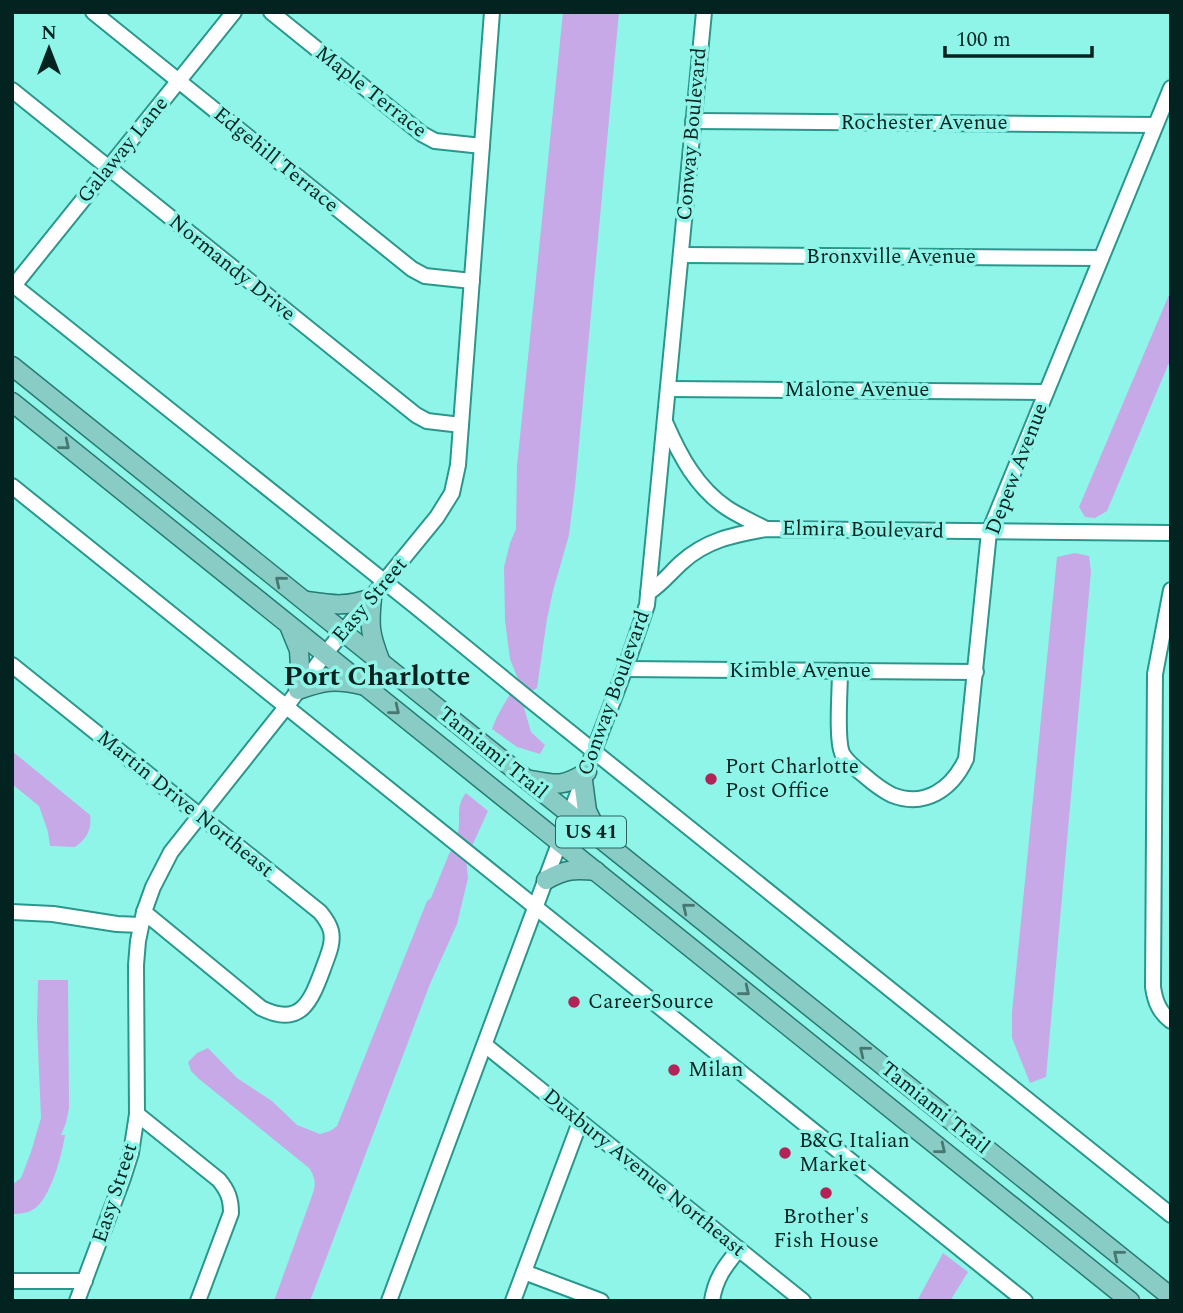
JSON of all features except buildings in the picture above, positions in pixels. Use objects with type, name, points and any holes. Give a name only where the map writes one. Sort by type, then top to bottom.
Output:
[{"type":"main road","name":"Tamiami Trail","points":[[12,366],[1171,1297]]},
{"type":"main road","name":"Tamiami Trail","points":[[12,402],[1130,1301]]},
{"type":"main road","points":[[304,601],[336,606],[372,598],[372,638],[382,663]]},
{"type":"main road","points":[[289,625],[299,650],[298,690],[323,681],[364,685]]},
{"type":"main road","points":[[526,779],[561,784],[585,777],[587,811],[601,839]]},
{"type":"main road","points":[[546,880],[574,869],[596,871]]},
{"type":"street","name":"Edgehill Terrace","points":[[93,12],[412,269],[425,276],[472,281]]},
{"type":"street","name":"Galaway Lane","points":[[13,286],[234,12]]},
{"type":"street","name":"Maple Terrace","points":[[271,12],[422,134],[435,141],[482,146]]},
{"type":"street","name":"Easy Street","points":[[77,1301],[127,1165],[137,1114],[136,965],[142,919],[156,881],[171,852],[199,815],[437,517],[452,494],[458,465],[492,12]]},
{"type":"street","name":"Conway Boulevard","points":[[389,1301],[647,606],[704,12]]},
{"type":"street","name":"Depew Avenue","points":[[840,671],[840,740],[842,752],[848,762],[878,786],[906,799],[922,798],[950,785],[960,773],[966,759],[989,532],[1171,88]]},
{"type":"street","name":"Normandy Drive","points":[[12,90],[416,415],[427,421],[461,425]]},
{"type":"street","name":"Rochester Avenue","points":[[693,121],[1156,125]]},
{"type":"street","name":"Bronxville Avenue","points":[[681,255],[1101,258]]},
{"type":"street","points":[[13,286],[1171,1215]]},
{"type":"street","name":"Malone Avenue","points":[[668,389],[1046,392]]},
{"type":"street","name":"Elmira Boulevard","points":[[665,421],[681,457],[707,491],[727,508],[766,529]]},
{"type":"street","points":[[12,486],[1025,1301]]},
{"type":"street","name":"Elmira Boulevard","points":[[648,593],[682,562],[704,547],[728,536],[766,529],[1171,533]]},
{"type":"street","points":[[1171,590],[1155,674],[1153,986],[1156,1002],[1163,1015],[1171,1021]]},
{"type":"street","name":"Martin Drive Northeast","points":[[12,665],[320,912],[328,921],[332,933],[331,945],[314,994],[307,1004],[298,1012],[274,1015],[142,919]]},
{"type":"street","name":"Kimble Avenue","points":[[625,669],[976,672]]},
{"type":"street","points":[[1155,674],[1171,674]]},
{"type":"street","points":[[12,912],[53,914],[117,924],[142,919]]},
{"type":"street","name":"Duxbury Avenue Northeast","points":[[485,1045],[803,1301]]},
{"type":"street","points":[[137,1114],[219,1180],[231,1201],[231,1213],[198,1301]]},
{"type":"street","points":[[513,1301],[580,1122]]},
{"type":"street","points":[[712,1301],[718,1277],[739,1249]]},
{"type":"street","points":[[524,1272],[601,1301]]},
{"type":"street","points":[[12,1281],[85,1281]]},
{"type":"shaded area","points":[[563,12],[619,12],[569,535],[547,619],[537,688],[532,691],[524,708],[531,732],[545,745],[540,754],[517,747],[492,729],[518,679],[510,659],[505,621],[504,567],[516,529],[517,466]]},
{"type":"shaded area","points":[[1171,290],[1171,358],[1107,511],[1095,518],[1085,517],[1079,507]]},
{"type":"shaded area","points":[[1075,553],[1089,556],[1091,571],[1046,1077],[1030,1083],[1012,1038],[1012,1012],[1057,557]]},
{"type":"shaded area","points":[[12,751],[90,815],[88,833],[75,847],[50,846],[39,806],[12,784]]},
{"type":"shaded area","points":[[466,793],[488,811],[466,859],[468,878],[457,924],[430,984],[310,1301],[274,1301],[313,1193],[314,1177],[309,1168],[199,1079],[191,1071],[188,1062],[197,1053],[208,1048],[237,1078],[272,1101],[297,1125],[320,1134],[337,1126],[427,901],[431,898],[455,841],[459,827],[459,808]]},
{"type":"shaded area","points":[[38,980],[68,980],[69,1108],[61,1135],[65,1135],[61,1153],[46,1195],[32,1210],[12,1214],[12,1185],[21,1178],[41,1118]]},
{"type":"shaded area","points":[[943,1253],[968,1272],[950,1301],[917,1301]]},
{"type":"place","name":"Port Charlotte Post Office","points":[[711,779]]},
{"type":"place","name":"CareerSource","points":[[574,1002]]},
{"type":"place","name":"Milan","points":[[674,1070]]},
{"type":"place","name":"B&G Italian Market","points":[[785,1153]]},
{"type":"place","name":"Brother's Fish House","points":[[826,1193]]},
{"type":"district","name":"Port Charlotte","points":[[377,676]]}]
